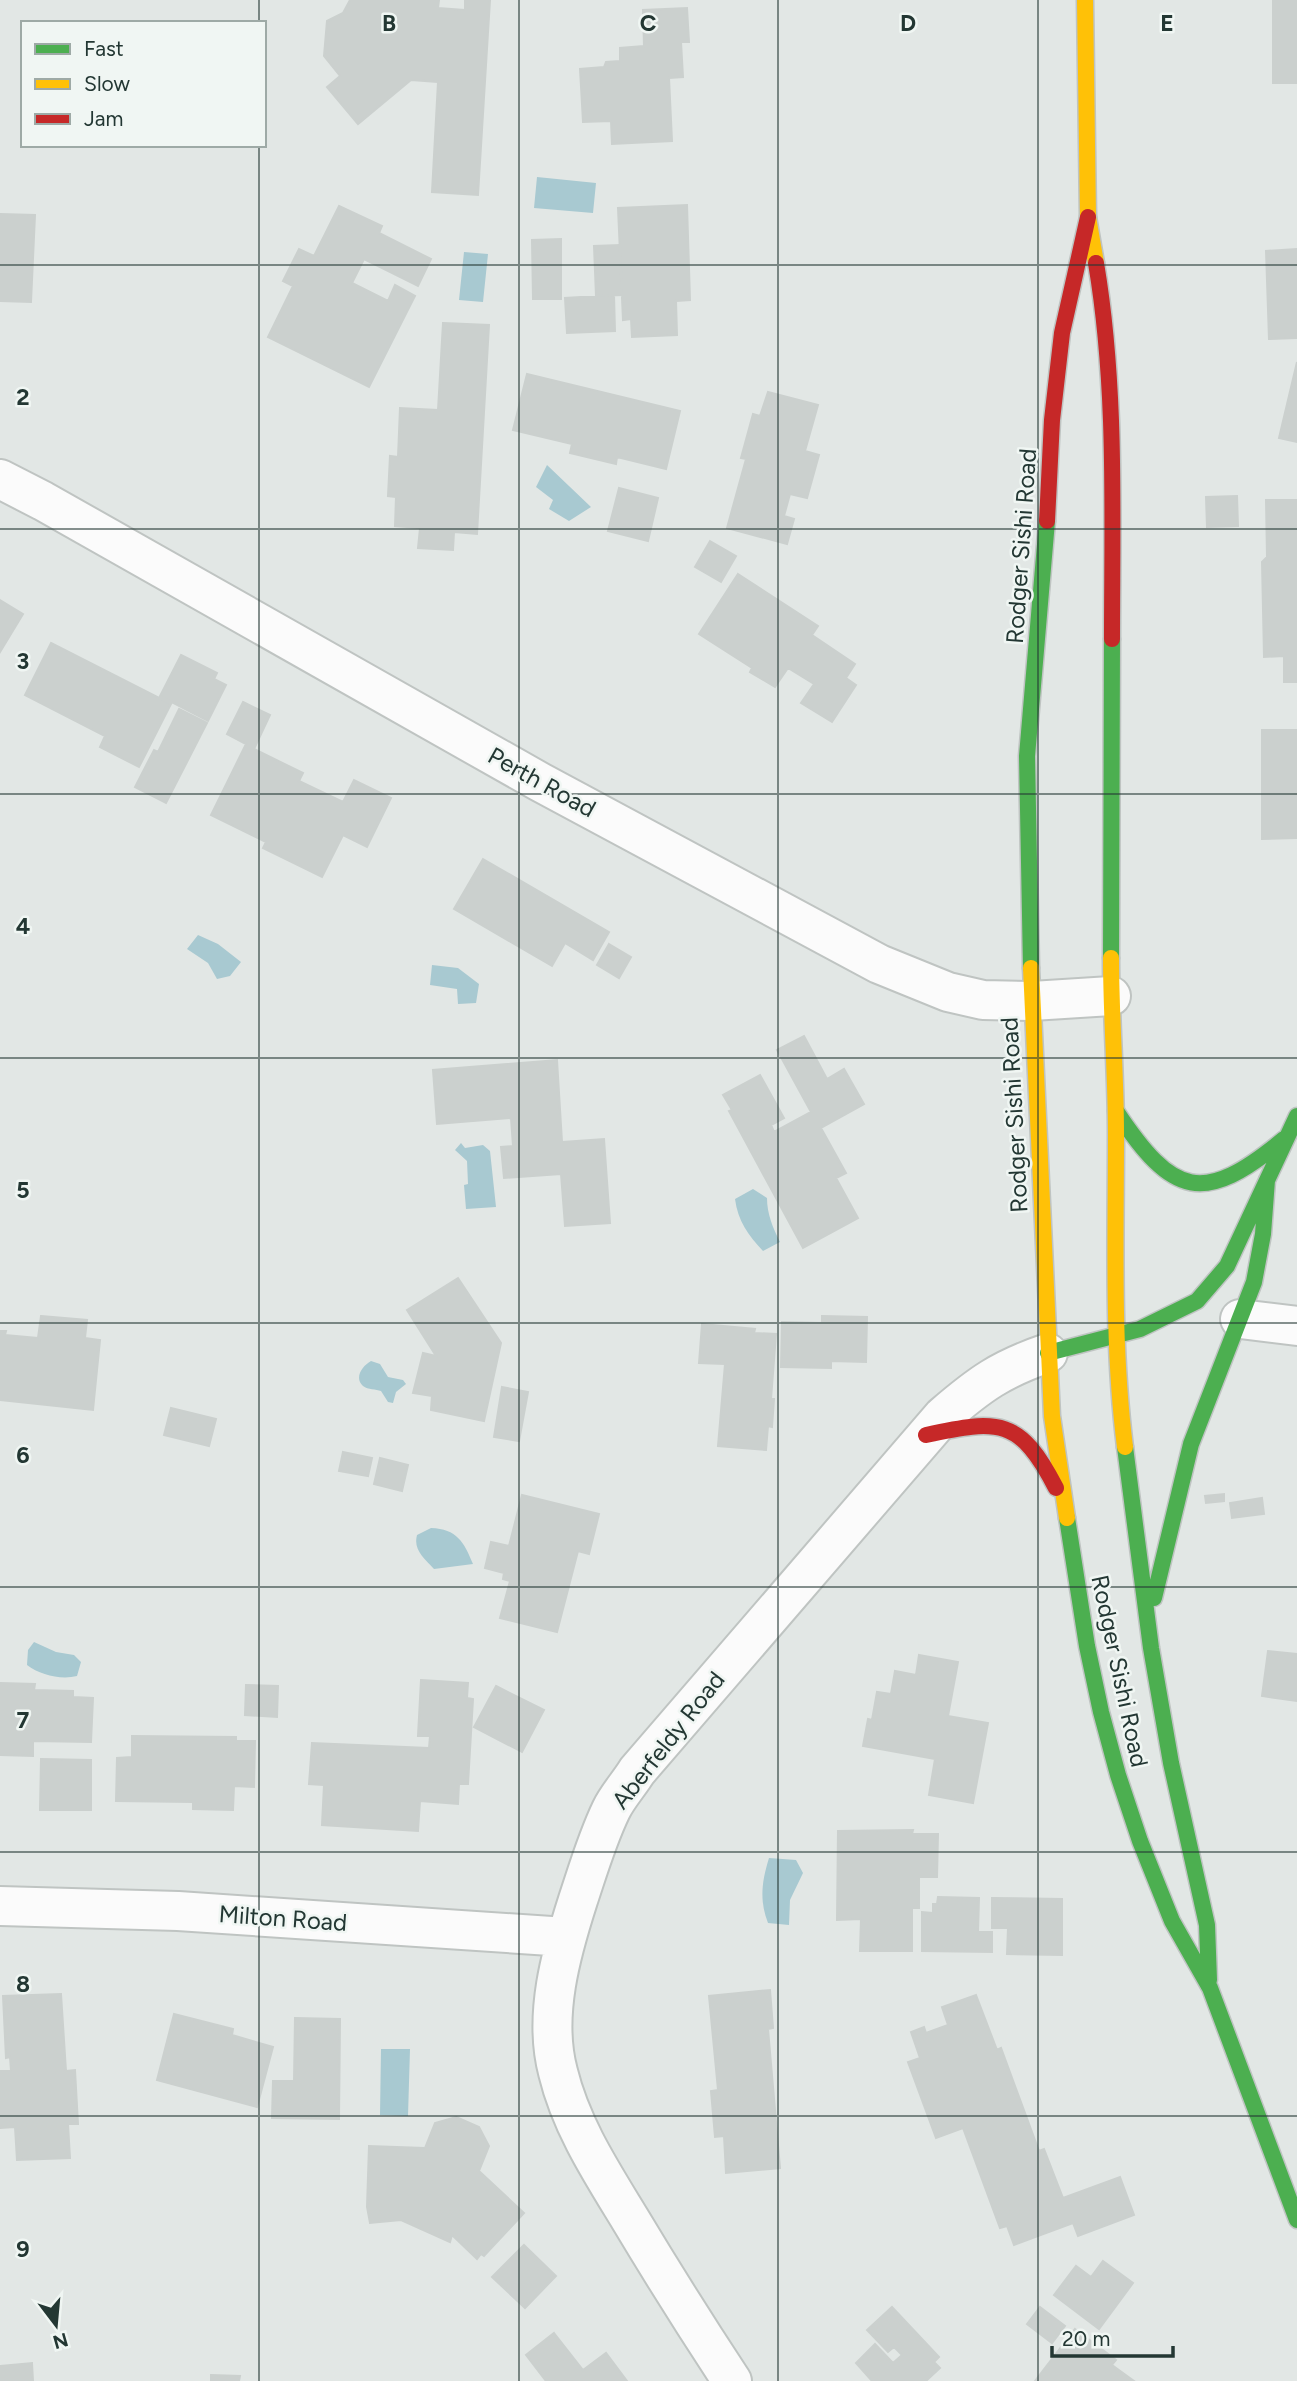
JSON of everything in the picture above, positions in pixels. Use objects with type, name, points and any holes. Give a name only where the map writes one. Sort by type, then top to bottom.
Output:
[{"type":"main road","name":"Rodger Sishi Road","points":[[1085,0],[1088,217],[1103,304],[1110,394],[1111,996],[1116,1111],[1116,1336],[1120,1409],[1148,1629],[1171,1763],[1207,1925],[1210,1988]]},
{"type":"main road","name":"Rodger Sishi Road","points":[[1088,217],[1062,333],[1052,420],[1047,528],[1027,756],[1032,1001],[1052,1416],[1090,1659],[1118,1775],[1140,1841],[1172,1921],[1210,1988],[1297,2220]]},
{"type":"main road","points":[[1116,1111],[1147,1156],[1184,1184],[1210,1185],[1237,1174],[1287,1136]]},
{"type":"main road","points":[[1048,1353],[1116,1336],[1170,1316],[1197,1301],[1227,1266],[1297,1116]]},
{"type":"main road","points":[[1148,1629],[1163,1555],[1191,1444],[1254,1282],[1263,1234],[1267,1180]]},
{"type":"main road","points":[[926,1435],[985,1424],[1010,1429],[1026,1438],[1039,1454],[1065,1505]]},
{"type":"street","name":"Perth Road","points":[[0,479],[540,782],[879,964],[948,992],[983,1000],[1032,1001],[1111,996]]},
{"type":"street","points":[[1240,1319],[1297,1326]]},
{"type":"street","name":"Aberfeldy Road","points":[[732,2381],[689,2317],[597,2165],[571,2111],[557,2071],[553,2037],[554,1999],[566,1937],[612,1808],[638,1771],[926,1435],[971,1392],[1000,1372],[1048,1353]]},
{"type":"street","name":"Milton Road","points":[[0,1906],[178,1911],[566,1937]]},
{"type":"water","points":[[537,177],[596,183],[593,213],[534,208]]},
{"type":"water","points":[[464,252],[488,254],[483,302],[459,300]]},
{"type":"water","points":[[547,465],[591,507],[569,521],[549,509],[553,500],[536,487]]},
{"type":"water","points":[[198,935],[218,944],[241,962],[230,976],[217,979],[208,963],[187,949]]},
{"type":"water","points":[[432,965],[458,968],[479,984],[476,1003],[458,1004],[457,989],[430,985]]},
{"type":"water","points":[[461,1143],[465,1148],[483,1145],[490,1151],[496,1207],[466,1209],[464,1185],[468,1184],[467,1161],[455,1150]]},
{"type":"water","points":[[753,1189],[767,1198],[771,1221],[780,1242],[763,1251],[744,1227],[735,1199]]},
{"type":"water","points":[[371,1361],[380,1364],[388,1377],[403,1380],[406,1384],[396,1392],[393,1403],[388,1402],[381,1391],[367,1388],[360,1383],[360,1372]]},
{"type":"water","points":[[431,1528],[447,1531],[458,1538],[473,1564],[434,1569],[420,1554],[416,1540],[417,1535]]},
{"type":"water","points":[[34,1642],[56,1652],[74,1655],[81,1662],[77,1676],[51,1676],[27,1665],[28,1650]]},
{"type":"water","points":[[769,1858],[796,1860],[803,1873],[790,1900],[789,1925],[768,1923],[765,1915],[762,1890]]},
{"type":"water","points":[[381,2049],[410,2049],[408,2116],[380,2115]]},
{"type":"building","points":[[350,0],[439,0],[438,8],[465,10],[465,0],[490,0],[478,195],[432,192],[438,82],[411,80],[358,124],[327,87],[340,76],[324,56],[327,21],[343,13]]},
{"type":"building","points":[[1273,0],[1297,0],[1297,83],[1273,83]]},
{"type":"building","points":[[687,8],[689,42],[681,42],[683,77],[669,78],[672,141],[612,144],[611,121],[583,122],[580,69],[604,67],[606,62],[620,61],[620,48],[644,46],[643,10]]},
{"type":"building","points":[[687,205],[690,300],[676,301],[677,335],[632,337],[631,319],[623,320],[618,208]]},
{"type":"building","points":[[339,206],[382,226],[379,233],[431,259],[418,286],[364,259],[352,283],[388,301],[395,285],[415,296],[369,387],[268,337],[293,286],[283,281],[299,249],[314,256]]},
{"type":"building","points":[[0,214],[35,215],[31,302],[0,301]]},
{"type":"building","points":[[561,239],[561,299],[533,299],[532,240]]},
{"type":"building","points":[[620,245],[622,295],[596,296],[594,246]]},
{"type":"building","points":[[1297,249],[1297,338],[1269,339],[1266,251]]},
{"type":"building","points":[[614,295],[615,331],[567,333],[565,298]]},
{"type":"building","points":[[443,323],[489,325],[477,534],[454,532],[453,550],[418,548],[420,528],[395,526],[396,497],[388,496],[390,456],[398,457],[400,408],[438,410]]},
{"type":"building","points":[[1297,362],[1297,442],[1279,438]]},
{"type":"building","points":[[527,374],[680,411],[666,469],[617,457],[616,464],[570,453],[572,444],[513,430]]},
{"type":"building","points":[[768,392],[818,405],[805,451],[819,455],[807,498],[790,494],[784,516],[794,519],[787,544],[727,528],[746,459],[741,458],[753,414],[760,416]]},
{"type":"building","points":[[619,488],[658,498],[648,541],[608,531]]},
{"type":"building","points":[[1237,496],[1238,526],[1207,527],[1206,497]]},
{"type":"building","points":[[1266,500],[1297,500],[1297,682],[1284,682],[1284,656],[1264,657],[1262,562],[1267,557]]},
{"type":"building","points":[[710,541],[736,556],[721,582],[695,567]]},
{"type":"building","points":[[738,574],[818,626],[812,635],[855,664],[846,678],[856,685],[832,722],[801,703],[814,684],[788,668],[775,687],[750,672],[752,668],[699,634]]},
{"type":"building","points":[[0,600],[23,614],[0,652]]},
{"type":"building","points":[[51,643],[171,704],[139,767],[100,747],[105,736],[25,695]]},
{"type":"building","points":[[181,655],[217,673],[214,679],[226,685],[208,721],[160,696]]},
{"type":"building","points":[[243,702],[270,715],[254,749],[303,773],[299,781],[343,802],[354,780],[391,798],[367,847],[343,835],[322,877],[263,848],[266,842],[211,815],[246,744],[227,734]]},
{"type":"building","points":[[179,709],[207,723],[166,803],[135,787],[154,750],[158,752]]},
{"type":"building","points":[[1262,730],[1297,730],[1297,838],[1262,839]]},
{"type":"building","points":[[483,859],[609,932],[593,960],[565,943],[552,966],[454,909]]},
{"type":"building","points":[[609,944],[631,957],[619,978],[597,965]]},
{"type":"building","points":[[804,1036],[827,1079],[844,1069],[864,1104],[821,1128],[846,1173],[836,1178],[858,1218],[803,1248],[723,1095],[760,1075],[784,1118],[771,1125],[774,1132],[811,1112],[777,1050]]},
{"type":"building","points":[[557,1060],[562,1142],[604,1139],[610,1223],[565,1226],[561,1174],[504,1178],[501,1147],[513,1146],[511,1118],[437,1124],[433,1070]]},
{"type":"building","points":[[458,1278],[501,1343],[484,1421],[431,1410],[432,1396],[413,1393],[423,1353],[436,1356],[407,1310]]},
{"type":"building","points":[[41,1316],[87,1320],[85,1338],[100,1340],[93,1410],[0,1400],[0,1331],[6,1331],[5,1335],[38,1338]]},
{"type":"building","points":[[822,1316],[867,1317],[866,1362],[831,1361],[831,1368],[781,1367],[782,1322],[822,1323]]},
{"type":"building","points":[[702,1324],[755,1329],[754,1333],[776,1334],[771,1399],[774,1399],[772,1427],[768,1426],[766,1450],[718,1446],[725,1364],[699,1363]]},
{"type":"building","points":[[502,1387],[528,1392],[519,1441],[494,1437]]},
{"type":"building","points":[[171,1408],[216,1419],[209,1446],[164,1435]]},
{"type":"building","points":[[343,1452],[372,1458],[368,1476],[339,1471]]},
{"type":"building","points":[[380,1458],[408,1465],[402,1491],[374,1484]]},
{"type":"building","points":[[1224,1494],[1224,1501],[1206,1503],[1205,1496]]},
{"type":"building","points":[[522,1495],[599,1514],[589,1554],[578,1551],[557,1632],[500,1618],[510,1581],[503,1579],[504,1573],[485,1568],[491,1542],[509,1546]]},
{"type":"building","points":[[1262,1498],[1264,1514],[1232,1518],[1230,1503]]},
{"type":"building","points":[[1268,1651],[1297,1654],[1297,1701],[1262,1696]]},
{"type":"building","points":[[919,1655],[958,1662],[948,1716],[988,1723],[973,1803],[929,1795],[935,1759],[863,1746],[868,1719],[872,1720],[877,1692],[891,1694],[895,1671],[916,1675]]},
{"type":"building","points":[[421,1680],[468,1683],[467,1698],[473,1699],[468,1784],[459,1784],[458,1804],[420,1801],[418,1831],[322,1825],[324,1785],[309,1784],[312,1743],[429,1748],[430,1736],[418,1736]]},
{"type":"building","points":[[0,1683],[35,1684],[34,1690],[73,1691],[73,1697],[93,1698],[91,1742],[33,1741],[33,1756],[0,1755]]},
{"type":"building","points":[[246,1685],[278,1686],[277,1717],[245,1715]]},
{"type":"building","points":[[496,1686],[544,1710],[522,1752],[474,1727]]},
{"type":"building","points":[[132,1736],[236,1737],[236,1741],[255,1741],[254,1787],[234,1786],[233,1810],[193,1809],[193,1802],[116,1801],[117,1758],[132,1757]]},
{"type":"building","points":[[41,1759],[91,1760],[91,1810],[40,1810]]},
{"type":"building","points":[[913,1830],[912,1834],[938,1834],[937,1877],[919,1877],[919,1908],[912,1908],[912,1951],[860,1951],[861,1919],[837,1920],[838,1831]]},
{"type":"building","points":[[938,1897],[979,1898],[978,1932],[992,1932],[992,1952],[922,1951],[922,1912],[933,1913],[933,1904],[937,1904]]},
{"type":"building","points":[[992,1898],[1062,1899],[1062,1955],[1007,1954],[1008,1928],[992,1928]]},
{"type":"building","points":[[770,1990],[773,2028],[768,2029],[780,2168],[726,2173],[724,2136],[715,2137],[711,2091],[718,2090],[709,1996]]},
{"type":"building","points":[[61,1994],[66,2071],[75,2070],[78,2124],[68,2124],[70,2158],[17,2160],[15,2127],[0,2128],[0,2071],[11,2071],[10,2057],[6,2058],[3,1996]]},
{"type":"building","points":[[976,1995],[997,2050],[1001,2048],[1039,2151],[1044,2149],[1063,2198],[1120,2177],[1134,2215],[1078,2236],[1073,2223],[1014,2245],[1007,2226],[1000,2228],[963,2128],[936,2138],[908,2062],[920,2058],[911,2032],[924,2027],[926,2033],[948,2025],[942,2007]]},
{"type":"building","points":[[174,2014],[233,2029],[232,2035],[273,2047],[257,2107],[157,2080]]},
{"type":"building","points":[[295,2018],[340,2019],[339,2119],[272,2118],[273,2081],[294,2081]]},
{"type":"building","points":[[456,2117],[479,2127],[489,2146],[479,2171],[524,2213],[484,2256],[481,2254],[477,2259],[452,2235],[450,2242],[401,2220],[370,2223],[367,2207],[369,2146],[425,2148],[435,2123]]},
{"type":"building","points":[[524,2245],[556,2276],[525,2308],[492,2277]]},
{"type":"building","points":[[1103,2261],[1133,2283],[1099,2329],[1054,2295],[1076,2266],[1091,2277]]},
{"type":"building","points":[[892,2307],[939,2357],[934,2362],[940,2368],[926,2381],[872,2381],[856,2363],[875,2344],[893,2363],[902,2355],[894,2347],[888,2352],[867,2330]]},
{"type":"building","points":[[1040,2307],[1065,2326],[1052,2343],[1027,2324]]},
{"type":"building","points":[[1075,2329],[1116,2360],[1112,2365],[1134,2381],[1035,2381]]},
{"type":"building","points":[[554,2333],[583,2370],[606,2353],[627,2381],[546,2381],[526,2355]]},
{"type":"building","points":[[32,2363],[33,2381],[0,2381],[0,2366]]},
{"type":"building","points":[[211,2375],[240,2376],[239,2381],[211,2381]]},
{"type":"traffic: fast","points":[[1031,968],[1027,756],[1047,521]]},
{"type":"traffic: fast","points":[[1111,958],[1112,639]]},
{"type":"traffic: fast","points":[[1116,1111],[1155,1161],[1173,1175],[1191,1182],[1210,1182],[1232,1175],[1256,1161],[1284,1139]]},
{"type":"traffic: fast","points":[[1048,1353],[1140,1329],[1197,1301],[1227,1266],[1297,1116]]},
{"type":"traffic: fast","points":[[1154,1598],[1191,1444],[1254,1282],[1263,1234],[1267,1180]]},
{"type":"traffic: fast","points":[[1125,1447],[1151,1648],[1171,1763],[1207,1925],[1209,1980]]},
{"type":"traffic: fast","points":[[1067,1518],[1087,1646],[1118,1775],[1140,1841],[1172,1921],[1210,1988],[1297,2220]]},
{"type":"traffic: slow","points":[[1085,0],[1088,217],[1096,263]]},
{"type":"traffic: slow","points":[[1111,958],[1116,1112],[1116,1330],[1125,1447]]},
{"type":"traffic: slow","points":[[1031,968],[1052,1416],[1067,1518]]},
{"type":"traffic: jam","points":[[1047,521],[1052,420],[1062,333],[1088,217]]},
{"type":"traffic: jam","points":[[1096,263],[1103,310],[1110,404],[1112,639]]},
{"type":"traffic: jam","points":[[926,1435],[972,1427],[1005,1429],[1031,1448],[1056,1488]]}]
